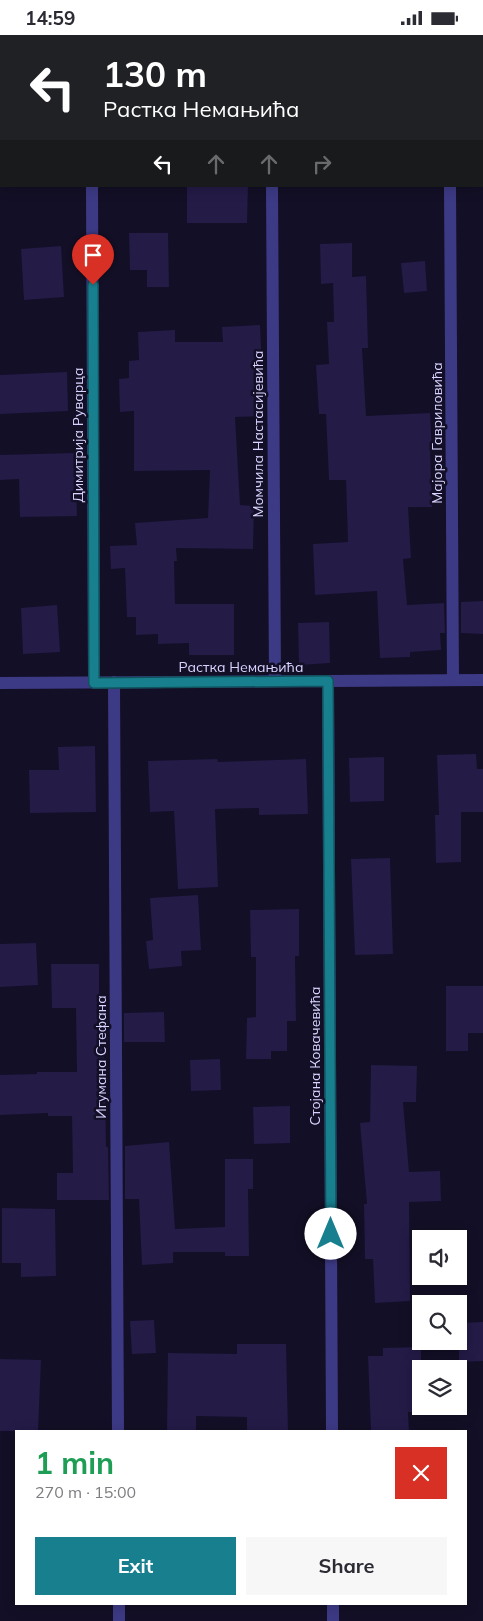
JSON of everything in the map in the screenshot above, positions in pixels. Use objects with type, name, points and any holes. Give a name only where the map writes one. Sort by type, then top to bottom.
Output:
[{"type":"street","name":"Димитрија Руварца","points":[[92,187],[94,683]]},
{"type":"street","name":"Момчила Настасијевића","points":[[272,187],[275,681]]},
{"type":"street","name":"Мајора Гавриловића","points":[[450,187],[453,680]]},
{"type":"street","name":"Растка Немањића","points":[[0,683],[483,680]]},
{"type":"street","name":"Стојана Ковачевића","points":[[328,681],[332,1430]]},
{"type":"street","name":"Игумана Стефана","points":[[114,682],[118,1430]]},
{"type":"street","points":[[119,1605],[120,1621]]},
{"type":"street","points":[[333,1605],[333,1621]]},
{"type":"building","points":[[187,187],[248,187],[247,223],[187,223]]},
{"type":"building","points":[[129,233],[168,233],[169,287],[147,287],[147,270],[130,270]]},
{"type":"building","points":[[352,243],[352,277],[366,276],[368,348],[362,348],[366,416],[430,413],[432,507],[408,507],[411,558],[403,559],[407,605],[444,603],[445,633],[440,633],[441,650],[410,652],[410,657],[380,658],[377,591],[315,595],[313,544],[348,542],[346,480],[329,480],[326,414],[319,414],[316,365],[329,364],[327,322],[334,322],[333,283],[321,284],[320,244]]},
{"type":"building","points":[[61,246],[64,297],[24,300],[21,249]]},
{"type":"building","points":[[425,261],[427,291],[404,293],[401,263]]},
{"type":"building","points":[[260,325],[262,370],[265,370],[265,416],[235,417],[240,505],[254,506],[253,549],[176,548],[177,561],[174,561],[175,604],[234,604],[234,655],[189,655],[189,643],[158,644],[158,634],[136,635],[136,617],[127,617],[125,568],[111,569],[110,546],[137,545],[135,523],[208,518],[210,470],[134,471],[134,411],[120,412],[119,379],[129,378],[129,361],[139,360],[138,332],[175,330],[175,342],[223,342],[222,327]]},
{"type":"building","points":[[67,372],[68,411],[0,414],[0,375]]},
{"type":"building","points":[[75,453],[77,516],[20,517],[19,479],[0,480],[0,455]]},
{"type":"building","points":[[483,601],[483,634],[461,633],[461,602]]},
{"type":"building","points":[[57,605],[60,652],[23,654],[21,608]]},
{"type":"building","points":[[329,622],[330,663],[299,665],[298,623]]},
{"type":"building","points":[[95,746],[96,812],[30,813],[29,770],[59,770],[58,747]]},
{"type":"building","points":[[476,754],[477,769],[483,769],[483,812],[461,812],[461,862],[436,863],[435,815],[439,815],[437,755]]},
{"type":"building","points":[[384,757],[384,801],[350,802],[349,758]]},
{"type":"building","points":[[217,759],[218,762],[306,759],[308,814],[259,815],[259,808],[215,809],[218,887],[178,889],[174,811],[150,812],[148,761]]},
{"type":"building","points":[[390,858],[393,954],[355,955],[351,859]]},
{"type":"building","points":[[198,895],[201,950],[181,951],[182,966],[149,969],[146,941],[153,940],[150,898]]},
{"type":"building","points":[[299,909],[299,956],[295,956],[296,1021],[287,1021],[287,1051],[271,1051],[271,1059],[246,1059],[247,1018],[256,1017],[256,957],[251,957],[250,910]]},
{"type":"building","points":[[36,943],[38,985],[0,987],[0,944]]},
{"type":"building","points":[[51,964],[99,964],[99,1013],[108,1013],[108,1042],[104,1042],[104,1088],[109,1200],[57,1200],[57,1173],[73,1173],[72,1116],[48,1116],[48,1113],[0,1115],[0,1075],[37,1074],[37,1072],[77,1072],[76,1008],[52,1008]]},
{"type":"building","points":[[446,986],[483,986],[483,1033],[468,1033],[468,1051],[446,1051]]},
{"type":"building","points":[[164,1012],[165,1042],[124,1042],[124,1013]]},
{"type":"building","points":[[220,1059],[221,1090],[191,1091],[190,1060]]},
{"type":"building","points":[[371,1065],[417,1066],[416,1102],[403,1102],[409,1172],[440,1171],[441,1201],[409,1202],[410,1301],[375,1303],[373,1259],[365,1259],[364,1204],[367,1204],[360,1123],[370,1122]]},
{"type":"building","points":[[290,1106],[290,1143],[254,1144],[253,1107]]},
{"type":"building","points":[[169,1142],[175,1229],[225,1227],[225,1159],[253,1159],[253,1189],[248,1189],[249,1256],[225,1256],[225,1252],[173,1252],[173,1263],[142,1265],[139,1199],[125,1199],[125,1146]]},
{"type":"building","points":[[2,1208],[55,1209],[56,1276],[21,1277],[21,1263],[2,1263]]},
{"type":"building","points":[[154,1320],[156,1353],[132,1354],[130,1321]]},
{"type":"building","points":[[483,1322],[483,1361],[459,1360],[459,1350],[467,1350],[467,1323]]},
{"type":"building","points":[[237,1344],[286,1344],[288,1430],[247,1430],[247,1417],[196,1416],[196,1430],[167,1430],[168,1353],[237,1354]]},
{"type":"building","points":[[412,1347],[412,1350],[421,1350],[421,1360],[412,1360],[412,1412],[408,1412],[409,1430],[371,1430],[368,1356],[383,1356],[383,1348]]},
{"type":"building","points":[[0,1359],[41,1360],[38,1430],[0,1431]]},
{"type":"route","points":[[93,285],[94,683],[328,681],[331,1234]]}]
